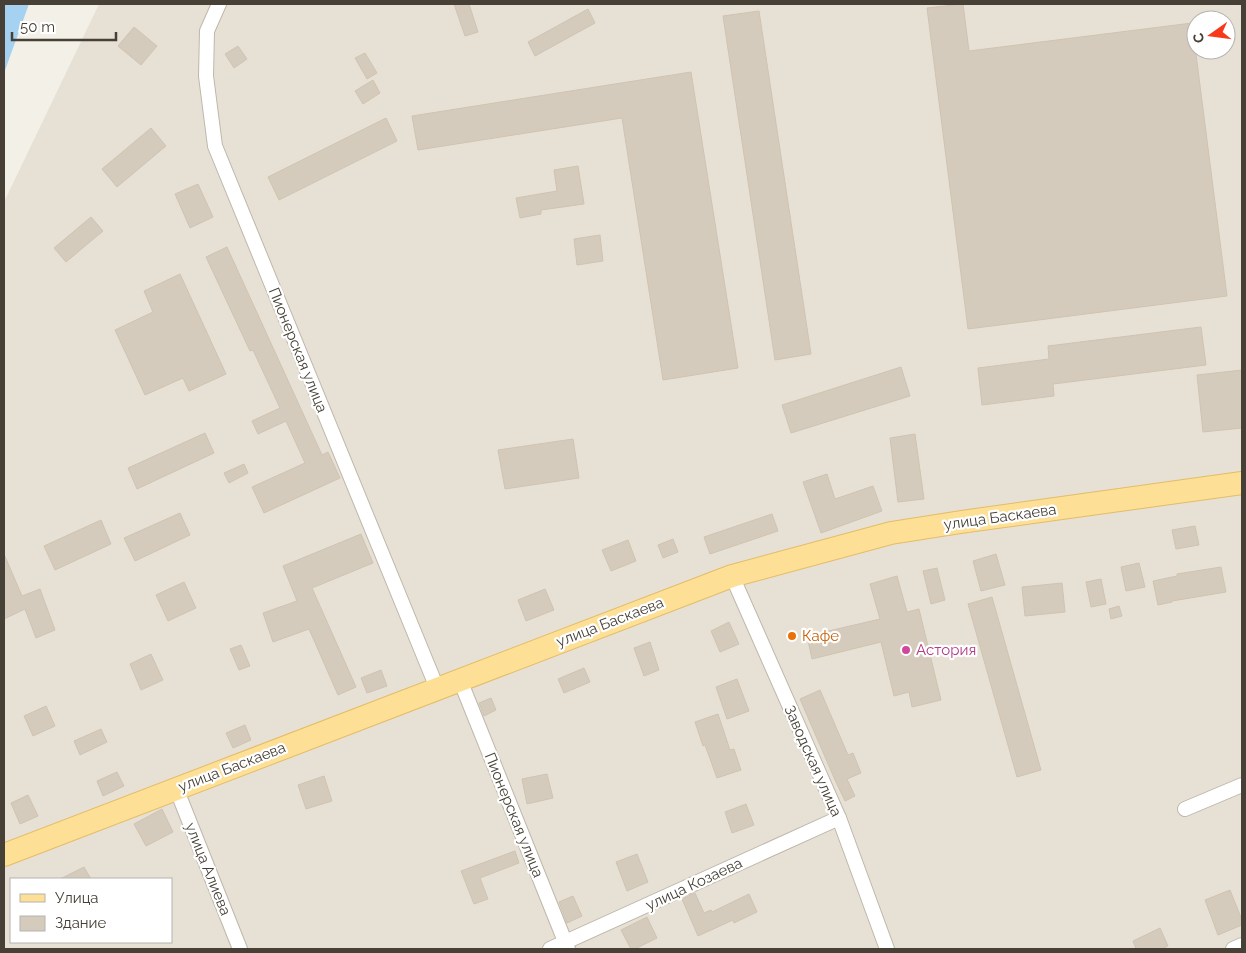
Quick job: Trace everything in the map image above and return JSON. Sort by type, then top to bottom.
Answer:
[{"type":"main road","name":"улица Баскаева","points":[[4,854],[732,576],[891,533],[1242,484]]},
{"type":"street","name":"Пионерская улица","points":[[219,4],[207,31],[206,76],[215,146],[437,688]]},
{"type":"street","name":"Заводская улица","points":[[732,576],[839,818],[887,949]]},
{"type":"street","name":"Пионерская улица","points":[[460,680],[566,946]]},
{"type":"street","points":[[1185,809],[1242,785]]},
{"type":"street","name":"улица Алиева","points":[[176,788],[240,949]]},
{"type":"street","name":"улица Козаева","points":[[550,949],[566,946],[839,818]]},
{"type":"street","points":[[1232,949],[1242,945]]},
{"type":"shaded area","points":[[99,4],[1242,4],[1242,949],[4,949],[4,202]]},
{"type":"water","points":[[4,4],[29,4],[4,73]]},
{"type":"building","points":[[454,4],[469,4],[478,32],[465,36]]},
{"type":"building","points":[[963,4],[969,51],[1186,24],[1186,60],[1197,60],[1227,296],[968,329],[927,8]]},
{"type":"building","points":[[588,9],[595,23],[535,56],[528,42]]},
{"type":"building","points":[[759,11],[811,354],[775,360],[723,16]]},
{"type":"building","points":[[134,27],[157,46],[141,65],[118,46]]},
{"type":"building","points":[[238,46],[247,59],[234,68],[225,54]]},
{"type":"building","points":[[365,53],[377,73],[367,79],[355,58]]},
{"type":"building","points":[[691,72],[738,368],[663,380],[622,118],[418,150],[412,116]]},
{"type":"building","points":[[373,80],[380,93],[363,104],[355,91]]},
{"type":"building","points":[[386,118],[397,141],[279,200],[268,177]]},
{"type":"building","points":[[151,128],[166,146],[117,187],[102,169]]},
{"type":"building","points":[[578,166],[584,204],[541,210],[541,214],[520,218],[516,198],[557,191],[554,170]]},
{"type":"building","points":[[198,184],[213,217],[190,228],[175,194]]},
{"type":"building","points":[[91,217],[103,231],[66,262],[54,248]]},
{"type":"building","points":[[600,235],[603,261],[577,265],[574,239]]},
{"type":"building","points":[[227,247],[322,455],[328,452],[340,478],[264,513],[252,487],[305,463],[286,421],[258,434],[252,421],[280,408],[253,350],[250,351],[206,257]]},
{"type":"building","points":[[180,274],[226,374],[189,391],[183,378],[145,395],[115,330],[153,312],[144,291]]},
{"type":"building","points":[[1201,327],[1206,365],[1053,384],[1054,396],[982,405],[978,368],[1049,359],[1048,346]]},
{"type":"building","points":[[901,367],[910,396],[791,433],[782,405]]},
{"type":"building","points":[[1242,370],[1242,428],[1203,432],[1197,375]]},
{"type":"building","points":[[205,433],[214,453],[137,489],[128,468]]},
{"type":"building","points":[[915,434],[924,499],[898,502],[890,438]]},
{"type":"building","points":[[573,439],[579,478],[505,489],[498,450]]},
{"type":"building","points":[[244,464],[248,473],[229,483],[224,473]]},
{"type":"building","points":[[827,474],[835,499],[873,486],[882,511],[821,533],[803,482]]},
{"type":"building","points":[[180,513],[190,535],[135,561],[124,538]]},
{"type":"building","points":[[772,514],[778,531],[710,554],[704,537]]},
{"type":"building","points":[[101,520],[111,544],[55,570],[44,546]]},
{"type":"building","points":[[1195,526],[1199,545],[1176,549],[1172,530]]},
{"type":"building","points":[[361,534],[373,563],[312,588],[356,687],[338,695],[309,629],[273,642],[263,613],[297,601],[283,566]]},
{"type":"building","points":[[673,539],[678,552],[663,558],[658,545]]},
{"type":"building","points":[[628,540],[636,561],[611,571],[602,550]]},
{"type":"building","points":[[4,554],[22,596],[40,589],[55,630],[36,638],[25,609],[4,619]]},
{"type":"building","points":[[996,554],[1005,585],[981,591],[973,561]]},
{"type":"building","points":[[1139,563],[1145,587],[1126,591],[1121,567]]},
{"type":"building","points":[[1221,567],[1226,592],[1158,605],[1153,581],[1177,576],[1177,574]]},
{"type":"building","points":[[937,568],[945,600],[931,604],[923,571]]},
{"type":"building","name":"Астория","points":[[897,576],[907,612],[919,609],[941,700],[912,707],[909,692],[894,696],[881,642],[812,659],[807,636],[880,619],[870,584]]},
{"type":"building","points":[[1101,579],[1106,604],[1091,607],[1086,582]]},
{"type":"building","points":[[184,582],[196,608],[168,621],[156,595]]},
{"type":"building","points":[[1062,583],[1065,612],[1025,616],[1022,587]]},
{"type":"building","points":[[545,589],[554,610],[526,621],[518,600]]},
{"type":"building","points":[[992,597],[1041,770],[1017,777],[968,604]]},
{"type":"building","points":[[1119,606],[1122,616],[1111,619],[1109,609]]},
{"type":"building","points":[[729,622],[739,644],[720,652],[711,631]]},
{"type":"building","points":[[650,642],[659,670],[644,676],[634,648]]},
{"type":"building","points":[[241,645],[250,666],[239,670],[230,649]]},
{"type":"building","points":[[151,654],[163,680],[141,690],[130,664]]},
{"type":"building","points":[[584,668],[590,682],[564,693],[558,679]]},
{"type":"building","points":[[381,670],[387,686],[367,693],[361,678]]},
{"type":"building","points":[[737,679],[749,711],[727,719],[716,687]]},
{"type":"building","points":[[820,690],[848,755],[853,753],[861,773],[847,779],[855,796],[845,801],[800,699]]},
{"type":"building","points":[[491,698],[496,710],[484,716],[479,703]]},
{"type":"building","points":[[46,706],[55,726],[33,736],[24,716]]},
{"type":"building","points":[[718,714],[730,750],[734,749],[741,770],[717,778],[695,722]]},
{"type":"building","points":[[245,725],[251,740],[233,748],[226,733]]},
{"type":"building","points":[[101,729],[107,742],[80,755],[74,741]]},
{"type":"building","points":[[117,772],[124,786],[103,796],[97,781]]},
{"type":"building","points":[[547,774],[553,798],[527,804],[522,779]]},
{"type":"building","points":[[324,776],[332,801],[306,809],[298,785]]},
{"type":"building","points":[[28,795],[38,816],[20,824],[11,803]]},
{"type":"building","points":[[746,804],[754,825],[732,833],[725,812]]},
{"type":"building","points":[[162,809],[173,832],[146,846],[134,824]]},
{"type":"building","points":[[515,851],[519,863],[480,878],[488,899],[474,904],[461,871]]},
{"type":"building","points":[[637,854],[648,882],[627,891],[616,862]]},
{"type":"building","points":[[84,867],[90,878],[62,878]]},
{"type":"building","points":[[1230,890],[1242,920],[1242,925],[1218,935],[1205,900]]},
{"type":"building","points":[[695,893],[704,913],[711,910],[712,912],[749,894],[757,912],[734,923],[733,920],[698,936],[682,899]]},
{"type":"building","points":[[573,896],[582,916],[567,923],[559,902]]},
{"type":"building","points":[[647,917],[657,938],[635,949],[631,949],[621,930]]},
{"type":"building","points":[[1160,928],[1168,946],[1162,949],[1136,949],[1133,941]]},
{"type":"place","name":"Кафе","points":[[792,636]]},
{"type":"place","name":"Астория","points":[[906,650]]}]
